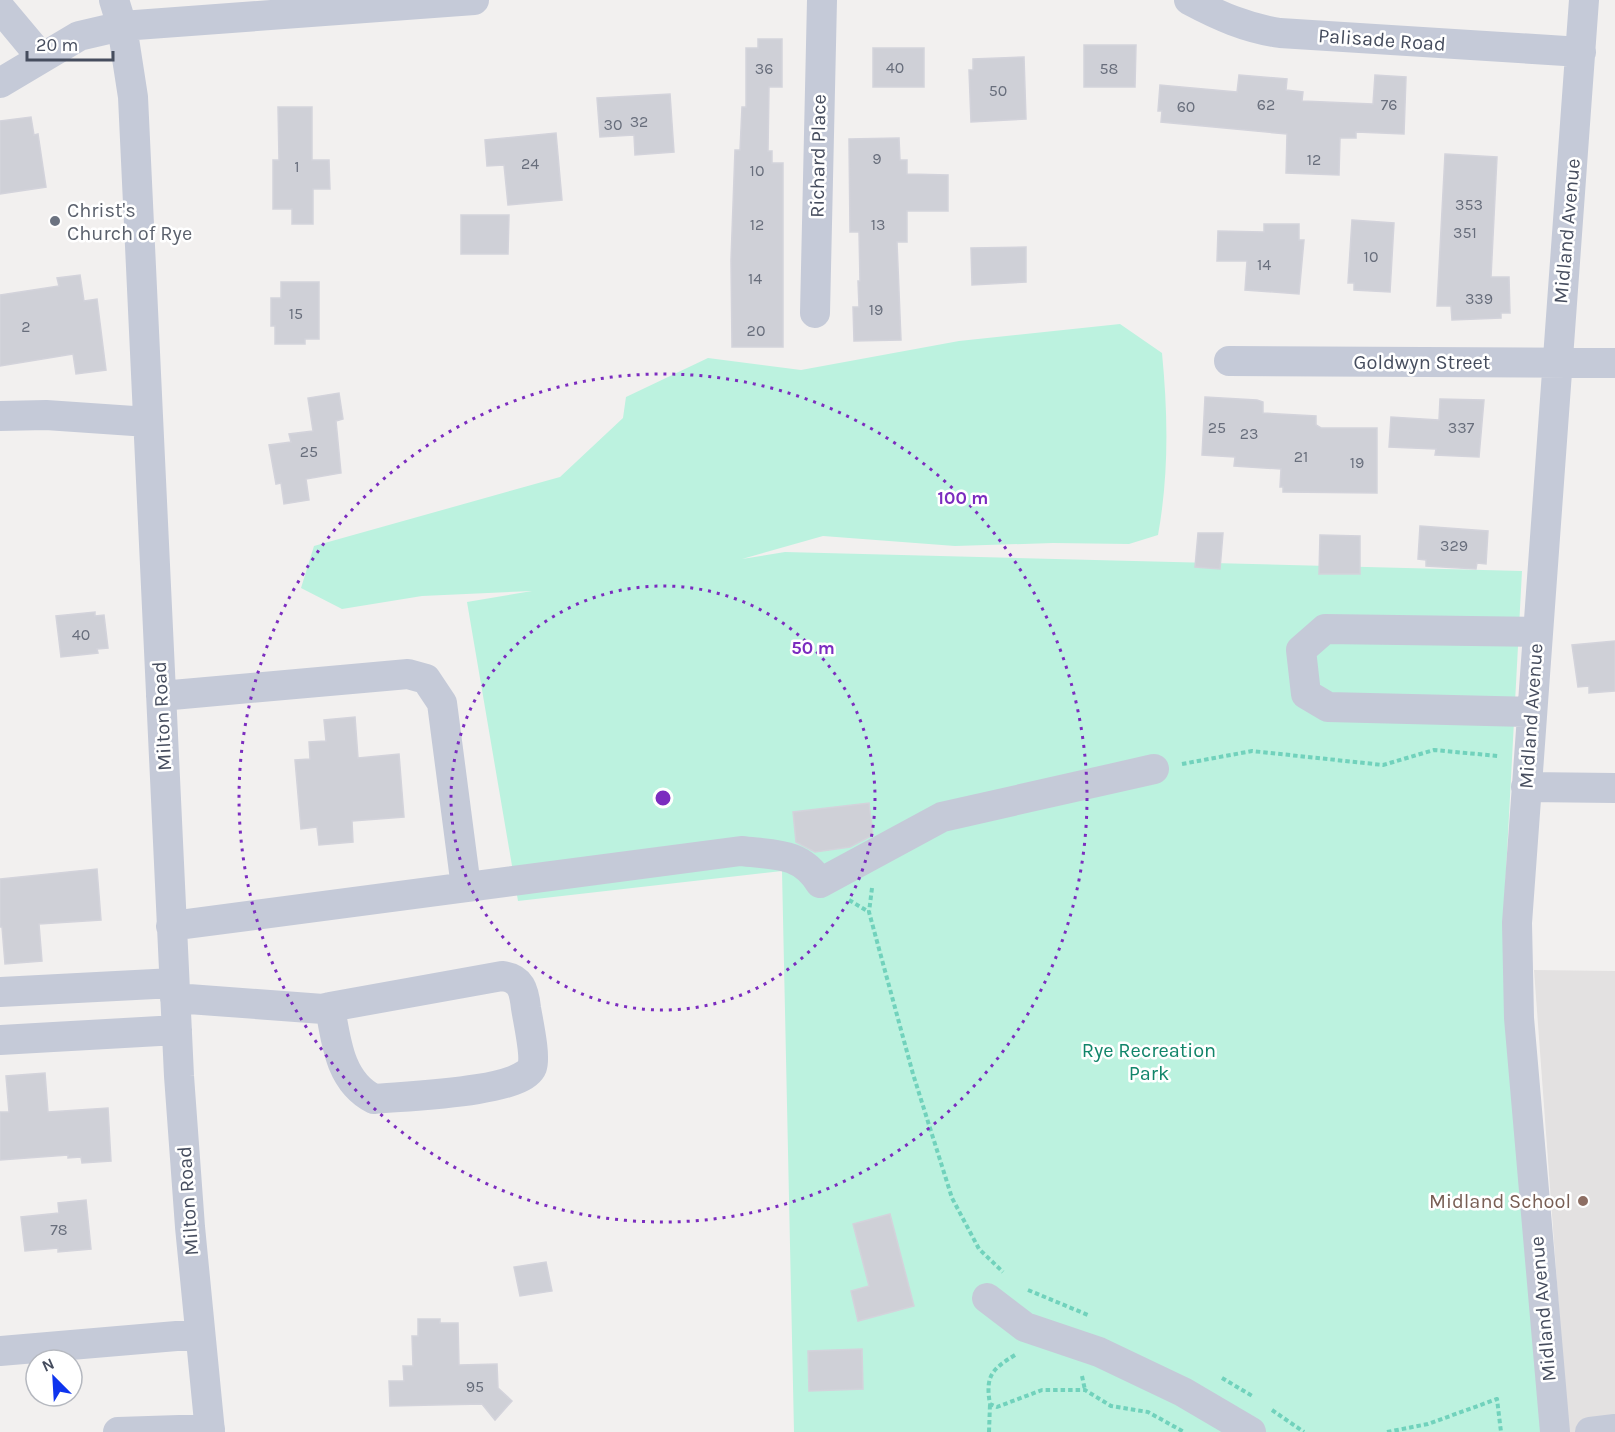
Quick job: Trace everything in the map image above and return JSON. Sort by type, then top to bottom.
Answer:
[{"type":"street","points":[[0,83],[118,13],[474,0]]},
{"type":"street","name":"Richard Place","points":[[815,313],[822,0]]},
{"type":"street","name":"Palisade Road","points":[[1189,0],[1230,21],[1253,29],[1280,33],[1581,52]]},
{"type":"street","name":"Midland Avenue","points":[[1555,1432],[1519,1018],[1517,923],[1584,0]]},
{"type":"street","points":[[0,8],[41,57]]},
{"type":"street","name":"Milton Road","points":[[118,13],[133,97],[177,1030],[200,1334],[210,1430]]},
{"type":"street","name":"Goldwyn Street","points":[[1229,361],[1615,363]]},
{"type":"street","points":[[0,416],[46,416],[148,422]]},
{"type":"street","points":[[1531,712],[1328,707],[1306,694],[1301,650],[1325,629],[1537,632]]},
{"type":"street","points":[[160,696],[408,674],[426,679],[442,703],[466,887]]},
{"type":"street","points":[[171,926],[741,851],[793,858],[812,868],[820,883],[942,817],[1154,769]]},
{"type":"street","points":[[1526,787],[1615,788]]},
{"type":"street","points":[[0,992],[175,990],[330,1007],[502,976],[512,977],[520,984],[525,998],[533,1065],[526,1077],[513,1082],[472,1090],[374,1099],[351,1081],[337,1050],[330,1007]]},
{"type":"street","points":[[1,1030],[177,1030]]},
{"type":"street","points":[[987,1298],[1025,1327],[1099,1352],[1183,1392],[1251,1432]]},
{"type":"street","points":[[0,1351],[200,1334]]},
{"type":"street","points":[[1590,1432],[1615,1428]]},
{"type":"street","points":[[118,1432],[210,1430]]},
{"type":"path","points":[[1154,769],[1252,751],[1383,765],[1434,750],[1498,756]]},
{"type":"path","points":[[877,852],[869,912],[952,1198],[979,1249],[1009,1278]]},
{"type":"path","points":[[1026,1289],[1092,1316]]},
{"type":"path","points":[[989,1432],[990,1404],[987,1386],[995,1367],[1024,1350]]},
{"type":"path","points":[[1218,1376],[1257,1400]]},
{"type":"path","points":[[990,1404],[997,1407],[1042,1390],[1085,1390],[1111,1406],[1148,1412],[1184,1432]]},
{"type":"path","points":[[1386,1432],[1428,1424],[1497,1400],[1500,1432]]},
{"type":"path","points":[[1267,1406],[1304,1432]]},
{"type":"shaded area","name":"Midland School","points":[[1534,970],[1615,971],[1615,1432],[1568,1432]]},
{"type":"green space","name":"Rye Recreation Park","points":[[1120,324],[1162,353],[1166,444],[1164,490],[1158,535],[1129,544],[1053,543],[955,546],[823,536],[742,559],[785,552],[1522,571],[1503,928],[1542,1432],[794,1432],[782,871],[518,901],[467,602],[532,591],[422,596],[342,609],[301,588],[314,546],[560,477],[623,418],[626,397],[708,358],[801,370],[959,341]]},
{"type":"building","points":[[758,39],[782,39],[782,87],[769,87],[768,151],[772,151],[772,163],[783,163],[783,347],[732,347],[731,260],[735,150],[740,150],[742,107],[746,107],[746,48],[758,48]]},
{"type":"building","points":[[1084,45],[1136,45],[1135,87],[1084,87]]},
{"type":"building","points":[[873,48],[924,48],[924,87],[873,87]]},
{"type":"building","points":[[1024,57],[1026,119],[971,122],[969,70],[973,70],[973,59]]},
{"type":"building","points":[[1239,75],[1287,79],[1286,90],[1303,92],[1302,101],[1373,104],[1375,75],[1406,77],[1404,134],[1356,132],[1356,138],[1340,138],[1339,175],[1286,173],[1287,134],[1161,122],[1162,111],[1158,111],[1160,85],[1237,92]]},
{"type":"building","points":[[670,94],[674,152],[635,155],[634,135],[600,137],[597,98]]},
{"type":"building","points":[[278,107],[312,107],[312,160],[329,160],[330,189],[313,189],[313,224],[292,224],[292,209],[273,209],[273,160],[279,160]]},
{"type":"building","points":[[31,117],[34,135],[38,134],[46,187],[0,194],[0,121]]},
{"type":"building","points":[[556,133],[562,200],[508,205],[504,165],[487,166],[485,140]]},
{"type":"building","points":[[899,138],[900,160],[907,160],[907,174],[948,175],[948,211],[907,211],[907,242],[897,242],[901,340],[854,341],[853,307],[859,307],[859,232],[850,232],[849,139]]},
{"type":"building","points":[[1445,154],[1497,157],[1491,277],[1509,277],[1510,313],[1501,313],[1501,318],[1452,320],[1451,306],[1437,306]]},
{"type":"building","points":[[461,215],[509,215],[508,254],[461,254]]},
{"type":"building","points":[[1352,220],[1394,223],[1390,292],[1354,290],[1354,283],[1348,283]]},
{"type":"building","points":[[1264,224],[1299,224],[1299,240],[1304,240],[1299,294],[1245,290],[1247,261],[1217,261],[1218,231],[1264,232]]},
{"type":"building","points":[[1026,247],[1026,282],[972,285],[971,248]]},
{"type":"building","points":[[80,275],[84,301],[97,299],[106,370],[76,374],[73,354],[0,366],[0,295],[59,286],[57,278]]},
{"type":"building","points":[[281,282],[319,282],[319,339],[305,339],[305,344],[275,344],[275,326],[271,326],[271,298],[281,298]]},
{"type":"building","points":[[339,393],[343,419],[336,421],[341,473],[306,479],[309,500],[284,504],[281,483],[276,484],[269,445],[291,442],[289,434],[313,431],[308,398]]},
{"type":"building","points":[[1205,397],[1257,400],[1263,402],[1263,413],[1316,416],[1316,425],[1321,428],[1377,428],[1377,493],[1283,492],[1283,487],[1280,487],[1281,469],[1234,466],[1235,457],[1202,455]]},
{"type":"building","points":[[1440,399],[1484,400],[1479,457],[1435,455],[1436,449],[1389,447],[1391,417],[1439,420]]},
{"type":"building","points":[[1420,526],[1488,531],[1486,564],[1477,563],[1476,569],[1426,566],[1426,560],[1418,559]]},
{"type":"building","points":[[1198,533],[1223,533],[1220,569],[1195,567]]},
{"type":"building","points":[[1320,535],[1360,536],[1360,574],[1319,574]]},
{"type":"building","points":[[95,612],[95,616],[104,615],[108,648],[97,649],[98,653],[61,657],[56,616]]},
{"type":"building","points":[[1615,641],[1615,691],[1589,693],[1589,686],[1578,687],[1572,645]]},
{"type":"building","points":[[355,717],[358,758],[399,754],[404,817],[352,821],[353,842],[319,845],[317,827],[301,829],[295,760],[310,759],[309,742],[326,741],[324,720]]},
{"type":"building","points":[[869,803],[873,835],[850,847],[815,852],[796,842],[793,812]]},
{"type":"building","points":[[97,869],[101,920],[39,924],[42,961],[5,964],[2,927],[0,927],[0,879]]},
{"type":"building","points":[[45,1073],[48,1112],[108,1108],[111,1161],[82,1163],[81,1157],[68,1158],[68,1155],[0,1160],[0,1112],[9,1112],[6,1076]]},
{"type":"building","points":[[86,1200],[91,1249],[58,1252],[58,1248],[25,1251],[21,1217],[59,1213],[58,1203]]},
{"type":"building","points":[[890,1214],[914,1306],[858,1321],[851,1291],[869,1286],[853,1224]]},
{"type":"building","points":[[546,1262],[552,1291],[520,1296],[514,1267]]},
{"type":"building","points":[[418,1319],[440,1319],[440,1323],[458,1323],[459,1365],[497,1364],[498,1388],[512,1401],[495,1420],[482,1404],[390,1406],[389,1381],[404,1381],[403,1366],[413,1366],[412,1336],[418,1336]]},
{"type":"building","points":[[862,1349],[863,1389],[809,1391],[808,1351]]},
{"type":"place","name":"Christ's Church of Rye","points":[[55,221]]},
{"type":"place","name":"Midland School","points":[[1583,1201]]}]
